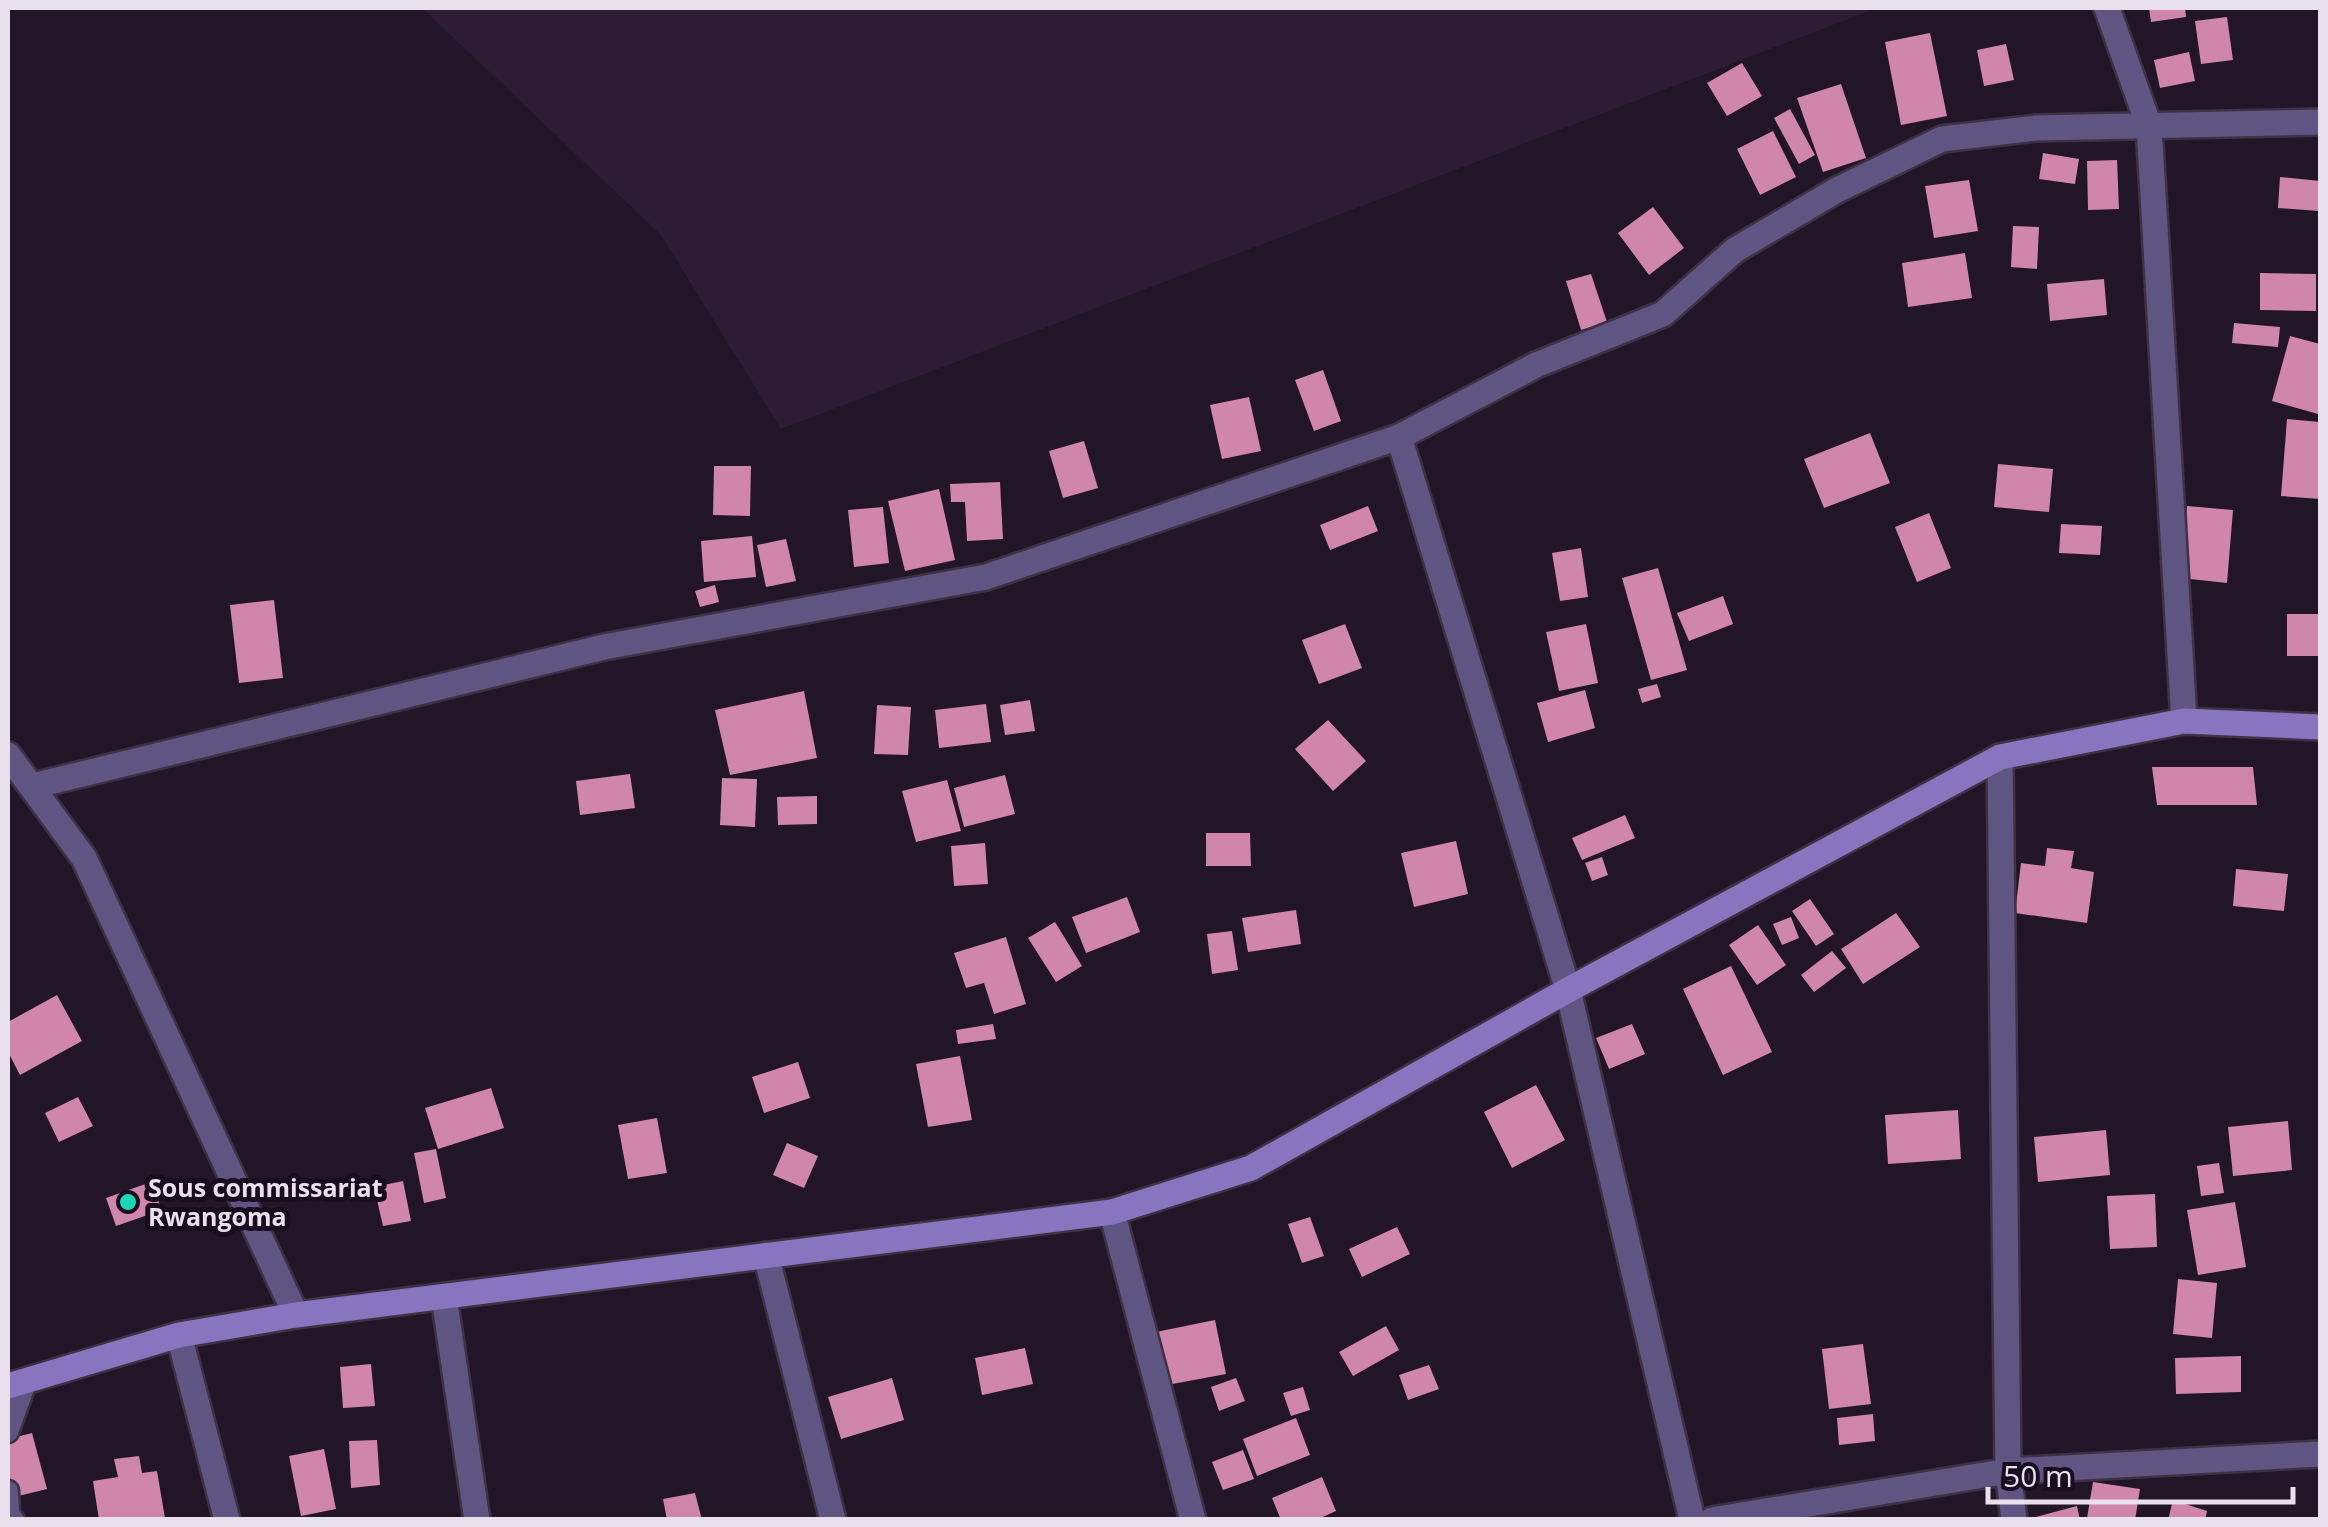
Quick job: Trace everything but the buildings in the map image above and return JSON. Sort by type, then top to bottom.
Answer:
[{"type":"street","points":[[2107,8],[2149,126],[2184,721]]},
{"type":"street","points":[[32,786],[604,648],[986,578],[1399,438],[1536,365],[1664,314],[1735,250],[1837,190],[1942,139],[2036,128],[2320,122]]},
{"type":"street","points":[[1399,438],[1568,990],[1692,1520]]},
{"type":"street","points":[[17,1383],[179,1335],[296,1315],[1112,1212],[1251,1168],[1568,990],[2000,757],[2184,721],[2320,726]]},
{"type":"street","points":[[8,755],[84,858],[296,1315]]},
{"type":"street","points":[[2000,757],[2008,1471],[2014,1520]]},
{"type":"street","points":[[1112,1212],[1193,1520]]},
{"type":"street","points":[[766,1255],[833,1520]]},
{"type":"street","points":[[444,1297],[477,1520]]},
{"type":"street","points":[[179,1335],[227,1520]]},
{"type":"street","points":[[1712,1520],[2008,1471],[2320,1454]]},
{"type":"lane","points":[[8,1432],[17,1383]]},
{"type":"lane","points":[[8,1492],[14,1520]]},
{"type":"shaded area","points":[[422,8],[1877,8],[781,429],[661,235]]},
{"type":"place","name":"Sous commissariat Rwangoma","points":[[128,1202]]}]
